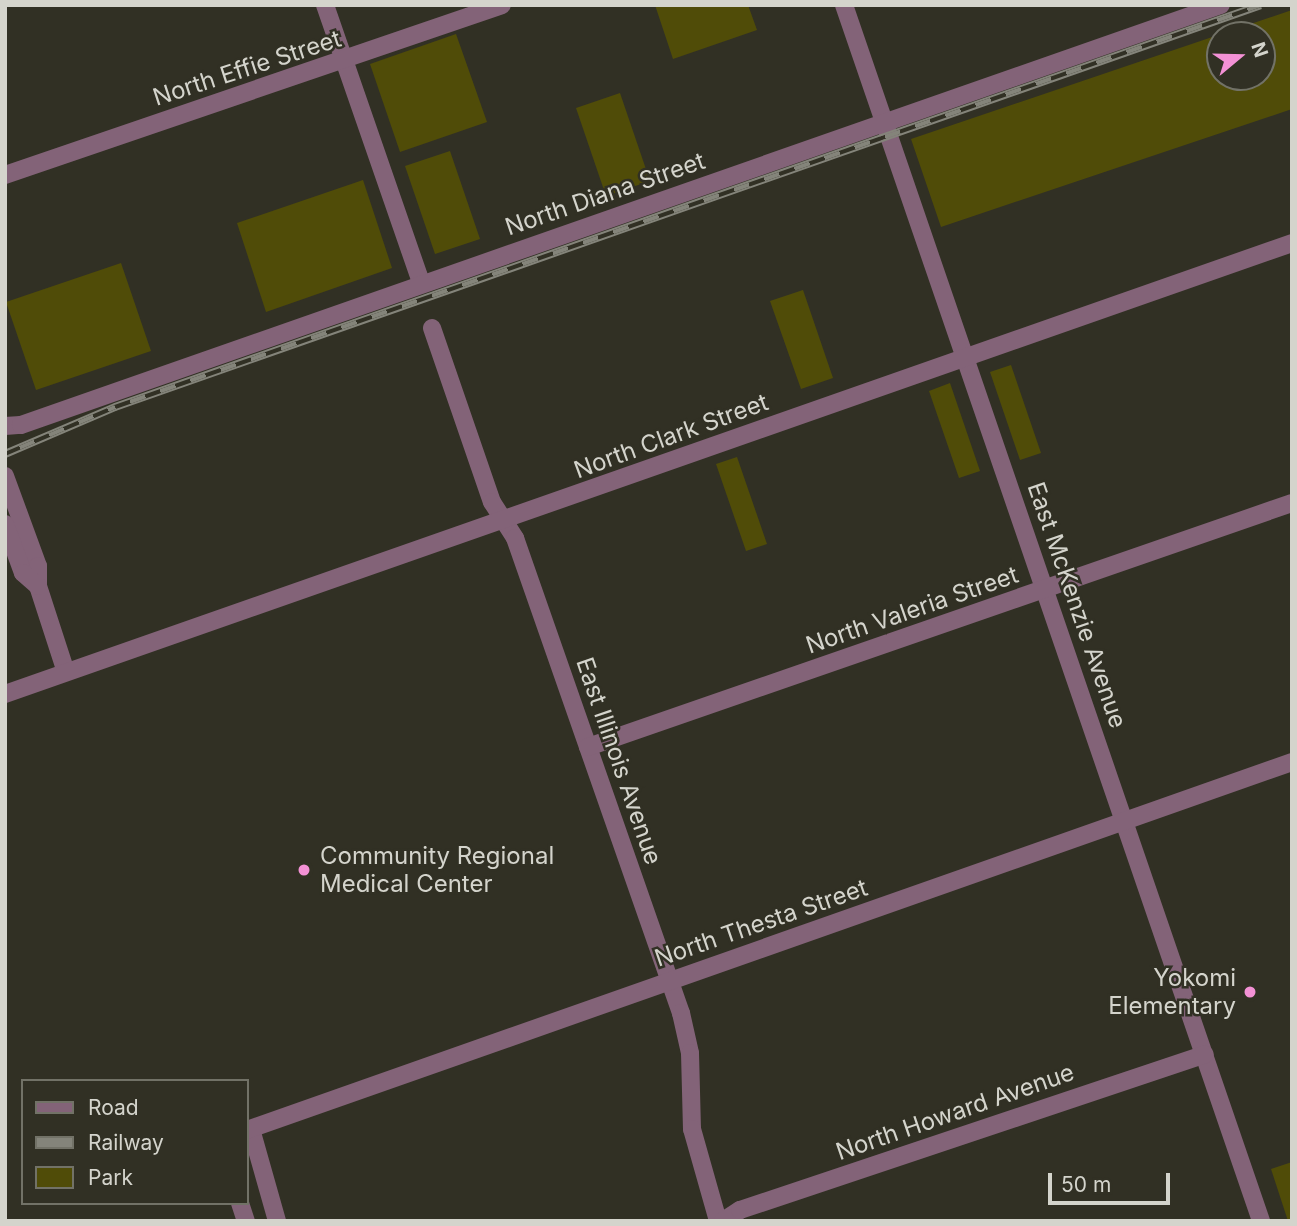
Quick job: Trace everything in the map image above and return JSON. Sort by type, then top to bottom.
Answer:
[{"type":"street","points":[[325,5],[421,283]]},
{"type":"street","name":"North Effie Street","points":[[5,175],[344,62],[502,5]]},
{"type":"street","name":"East McKenzie Avenue","points":[[844,5],[1261,1221]]},
{"type":"street","name":"North Diana Street","points":[[5,426],[22,425],[421,283],[1221,5]]},
{"type":"street","name":"North Clark Street","points":[[5,694],[1292,243]]},
{"type":"street","name":"East Illinois Avenue","points":[[432,328],[492,502],[515,538],[669,981],[690,1053],[695,1143],[720,1221]]},
{"type":"street","points":[[5,476],[38,566],[38,586],[66,672]]},
{"type":"street","name":"North Valeria Street","points":[[588,747],[1292,503]]},
{"type":"street","points":[[5,524],[23,573],[38,586]]},
{"type":"street","name":"North Thesta Street","points":[[249,1129],[1292,762]]},
{"type":"street","name":"North Howard Avenue","points":[[720,1221],[740,1210],[1205,1054]]},
{"type":"street","points":[[249,1129],[277,1221]]},
{"type":"green space","points":[[655,5],[748,5],[757,30],[673,59]]},
{"type":"green space","points":[[1292,10],[1292,109],[941,227],[911,139],[1206,39],[1206,91],[1276,91],[1276,21],[1260,21]]},
{"type":"green space","points":[[456,34],[487,122],[400,152],[370,64]]},
{"type":"green space","points":[[620,93],[650,181],[606,196],[576,108]]},
{"type":"green space","points":[[450,151],[480,239],[435,254],[405,166]]},
{"type":"green space","points":[[363,180],[392,268],[266,312],[237,223]]},
{"type":"green space","points":[[121,263],[151,351],[36,390],[6,302]]},
{"type":"green space","points":[[803,290],[833,378],[801,389],[770,301]]},
{"type":"green space","points":[[1011,365],[1041,453],[1020,460],[990,372]]},
{"type":"green space","points":[[950,383],[980,471],[959,478],[929,391]]},
{"type":"green space","points":[[737,457],[767,544],[746,551],[716,464]]},
{"type":"green space","points":[[1292,1162],[1292,1221],[1288,1221],[1271,1169]]},
{"type":"railway","points":[[5,454],[115,407],[1261,5]]},
{"type":"place","name":"Community Regional Medical Center","points":[[304,870]]},
{"type":"place","name":"Yokomi Elementary","points":[[1250,992]]}]
